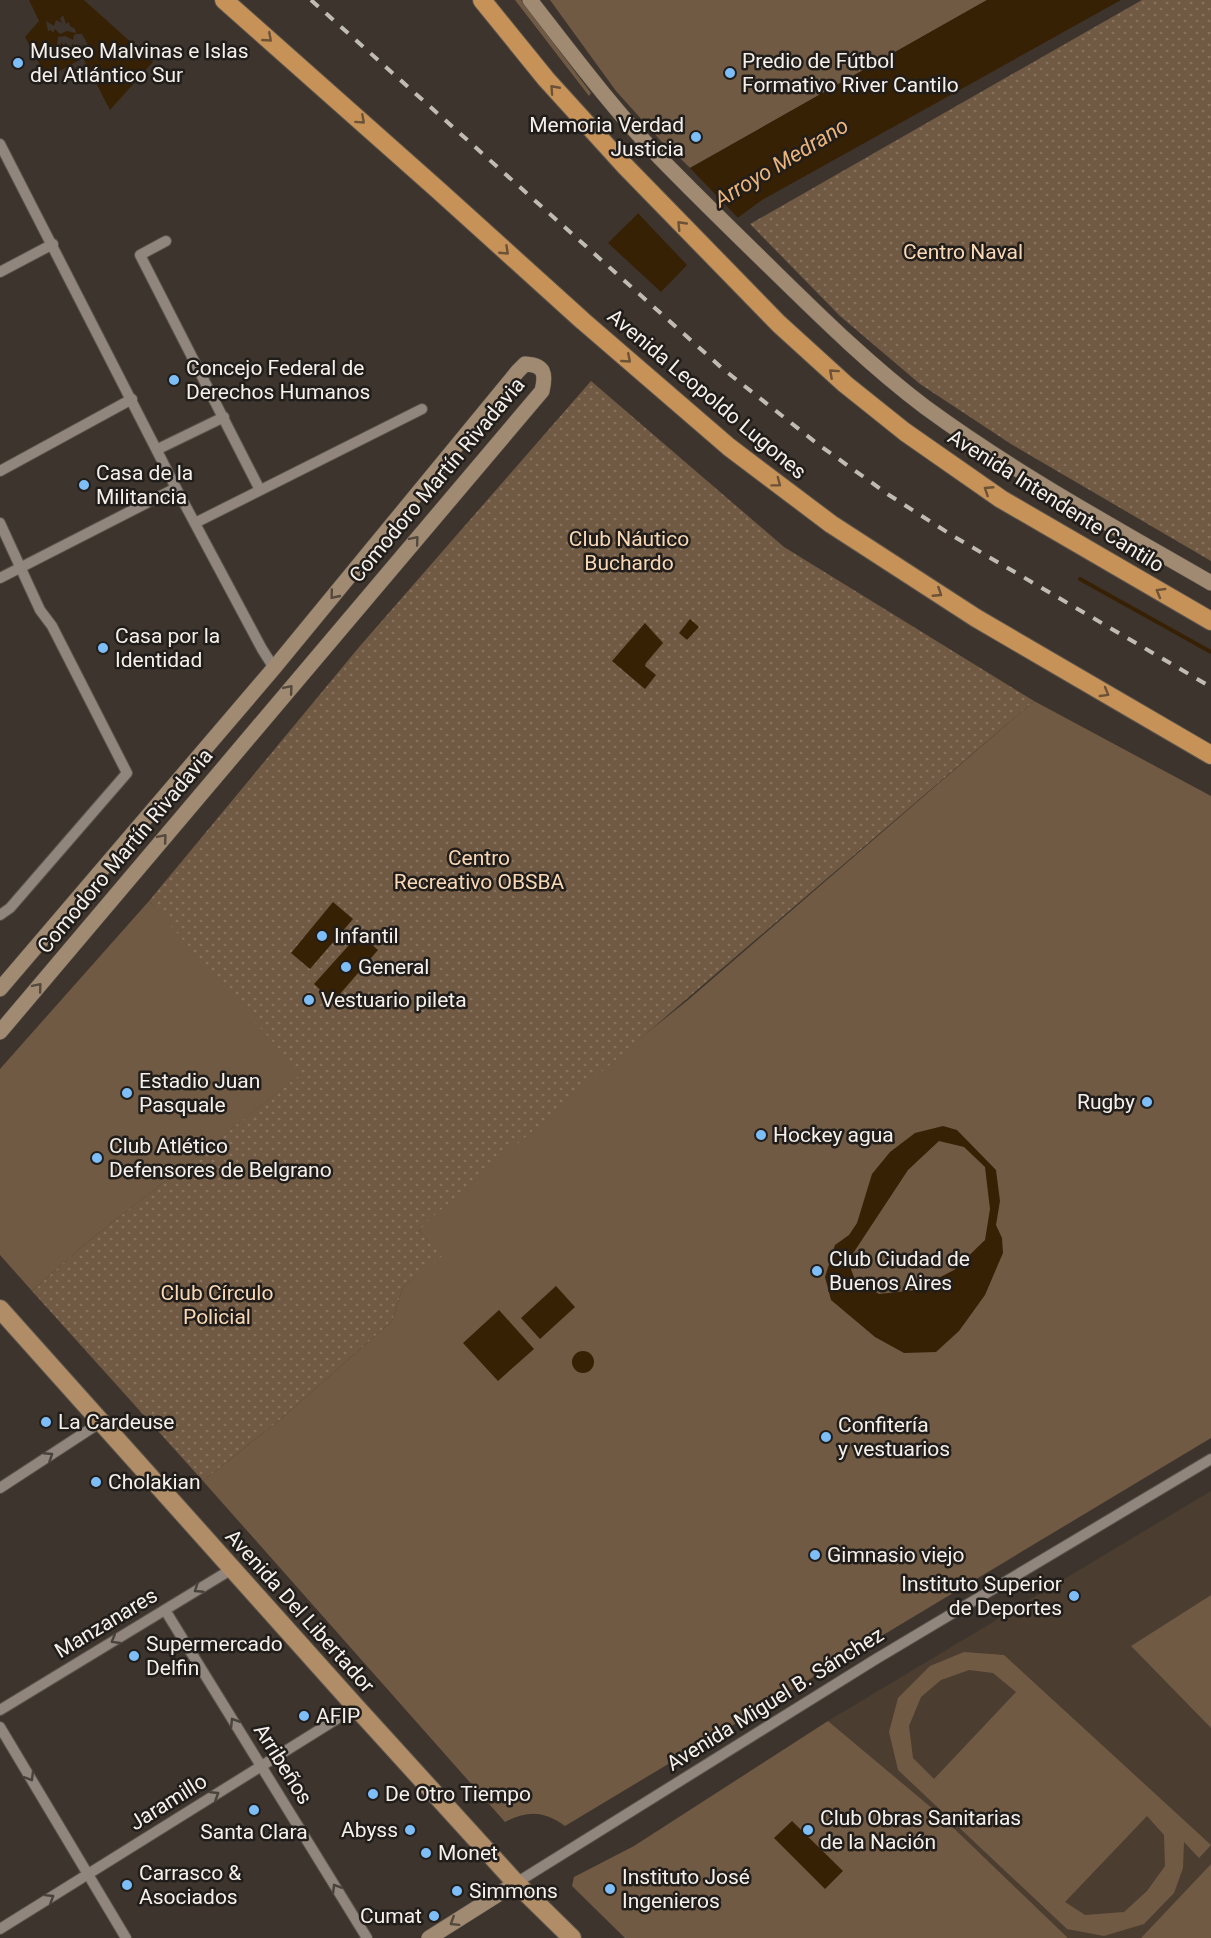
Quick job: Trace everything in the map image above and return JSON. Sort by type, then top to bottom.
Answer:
[{"type":"highway","name":"Avenida Leopoldo Lugones","points":[[224,0],[412,166],[560,301],[729,447],[831,524],[976,618],[1211,755]]},
{"type":"highway","name":"Avenida Intendente Cantilo","points":[[482,0],[546,79],[711,256],[804,347],[875,409],[1001,499],[1211,621]]},
{"type":"main road","name":"Avenida Del Libertador","points":[[0,1309],[516,1883],[572,1938]]},
{"type":"street","name":"Avenida Intendente Cantilo","points":[[530,0],[608,99],[676,174],[866,358],[925,407],[1041,484],[1211,583]]},
{"type":"street","points":[[0,144],[3,157],[53,244],[195,523],[274,668]]},
{"type":"street","points":[[165,241],[140,255],[260,490]]},
{"type":"street","points":[[0,272],[53,244]]},
{"type":"street","name":"Comodoro Martín Rivadavia","points":[[0,989],[274,668],[518,371],[525,364],[536,364],[543,370],[542,391],[0,1032]]},
{"type":"street","points":[[0,471],[132,399]]},
{"type":"street","points":[[195,523],[422,409]]},
{"type":"street","points":[[158,449],[224,417]]},
{"type":"street","points":[[0,578],[177,488]]},
{"type":"street","points":[[0,522],[40,610],[52,626],[126,773],[10,908],[0,915]]},
{"type":"street","points":[[298,638],[320,653]]},
{"type":"street","points":[[0,1488],[101,1422]]},
{"type":"street","name":"Avenida Miguel B. Sánchez","points":[[516,1883],[876,1659],[1211,1459]]},
{"type":"street","name":"Manzanares","points":[[0,1710],[232,1569]]},
{"type":"street","name":"Arribeños","points":[[165,1610],[366,1938]]},
{"type":"street","name":"Jaramillo","points":[[0,1929],[356,1707]]},
{"type":"street","points":[[0,1726],[126,1938]]},
{"type":"street","points":[[429,1938],[516,1883]]},
{"type":"shaded area","points":[[1211,1491],[1211,1595],[1131,1646],[1211,1728],[1211,1864],[1141,1938],[1068,1938],[939,1814],[828,1721]]},
{"type":"green space","points":[[515,0],[521,0],[591,93],[589,96]]},
{"type":"green space","name":"Predio de Fútbol Formativo River Cantilo","points":[[550,0],[987,0],[690,168],[670,151],[616,91]]},
{"type":"green space","name":"Centro Naval","points":[[1142,0],[1211,0],[1211,561],[1011,444],[920,384],[840,316],[750,224]]},
{"type":"green space","name":"Centro Recreativo OBSBA","points":[[591,381],[784,547],[1034,701],[430,1219],[419,1231],[442,1256],[403,1287],[392,1321],[283,1417],[203,1481],[32,1291],[85,1244],[301,1074],[149,901],[360,646]]},
{"type":"green space","name":"Club Ciudad de Buenos Aires","points":[[1034,701],[1211,796],[1211,1438],[565,1826],[550,1817],[536,1814],[521,1815],[505,1822],[203,1481],[283,1417],[392,1321],[403,1287],[441,1256],[419,1231],[429,1219],[688,1000]]},
{"type":"green space","name":"Club Atlético Defensores de Belgrano","points":[[149,901],[304,1072],[85,1244],[32,1291],[0,1255],[0,1069]]},
{"type":"green space","points":[[1211,1595],[1211,1728],[1131,1646]]},
{"type":"green space","points":[[964,1652],[1004,1655],[1211,1845],[1199,1858],[1184,1842],[1183,1868],[1174,1893],[1144,1924],[1104,1936],[1067,1929],[898,1770],[889,1732],[898,1698],[930,1666]],"holes":[[[969,1670],[993,1673],[1016,1692],[934,1779],[913,1758],[909,1726],[921,1697],[941,1680]],[[1147,1816],[1164,1835],[1165,1866],[1147,1891],[1124,1912],[1085,1915],[1065,1902]]]},
{"type":"green space","name":"Club Obras Sanitarias de la Nación","points":[[828,1721],[939,1814],[1068,1938],[625,1938],[572,1886],[574,1877],[634,1846]]},
{"type":"green space","points":[[1211,1864],[1211,1938],[1141,1938]]},
{"type":"water","points":[[29,0],[84,0],[153,62],[110,110],[83,58],[47,78],[25,37],[39,21]],"holes":[[[63,15],[66,24],[69,22],[76,33],[67,31],[60,34],[55,29],[53,33],[51,30],[48,31],[46,21],[54,26],[56,20],[62,23],[60,19]],[[76,34],[82,34],[88,45],[87,50],[82,44],[85,53],[76,49],[72,43],[71,50],[68,50],[66,42],[63,47],[62,42],[57,46],[58,37],[65,36],[73,40]]]},
{"type":"water","name":"Arroyo Medrano","points":[[987,0],[1121,0],[762,200],[721,230],[661,292],[608,243],[670,182],[690,168]]},
{"type":"water","points":[[690,619],[699,627],[687,640],[679,633]]},
{"type":"water","points":[[645,623],[663,643],[646,663],[645,666],[656,675],[645,689],[612,661]]},
{"type":"water","name":"Infantil","points":[[333,902],[353,919],[310,969],[291,953]]},
{"type":"water","name":"General","points":[[359,934],[378,950],[333,1002],[314,984]]},
{"type":"water","points":[[943,1126],[957,1130],[996,1170],[1000,1201],[996,1225],[1002,1238],[1003,1253],[985,1295],[959,1331],[936,1352],[904,1353],[875,1337],[831,1300],[825,1277],[835,1245],[849,1235],[857,1223],[872,1174],[890,1152],[915,1133]],"holes":[[[939,1141],[964,1147],[985,1167],[990,1209],[985,1240],[954,1270],[915,1290],[879,1294],[855,1280],[848,1261],[908,1170]]]},
{"type":"water","points":[[556,1286],[575,1307],[540,1339],[521,1318]]},
{"type":"water","points":[[499,1310],[534,1349],[498,1381],[463,1343]]},
{"type":"water","points":[[583,1351],[591,1354],[594,1362],[591,1370],[583,1373],[575,1370],[572,1362],[575,1354]]},
{"type":"water","points":[[792,1821],[843,1871],[825,1889],[774,1838]]},
{"type":"pier","points":[[688,166],[740,220],[723,232],[689,267],[636,211],[668,180]]},
{"type":"waterway","points":[[1080,579],[1211,652]]},
{"type":"railway","points":[[311,0],[723,369],[819,445],[889,495],[953,536],[1211,687]]},
{"type":"place","name":"Museo Malvinas e Islas del Atlántico Sur","points":[[18,63]]},
{"type":"place","name":"Predio de Fútbol Formativo River Cantilo","points":[[730,73]]},
{"type":"place","name":"Memoria Verdad Justicia","points":[[696,137]]},
{"type":"place","name":"Concejo Federal de Derechos Humanos","points":[[174,380]]},
{"type":"place","name":"Casa de la Militancia","points":[[84,485]]},
{"type":"place","name":"Casa por la Identidad","points":[[103,648]]},
{"type":"place","name":"Infantil","points":[[322,936]]},
{"type":"place","name":"General","points":[[346,967]]},
{"type":"place","name":"Vestuario pileta","points":[[309,1000]]},
{"type":"place","name":"Estadio Juan Pasquale","points":[[127,1093]]},
{"type":"place","name":"Rugby","points":[[1147,1102]]},
{"type":"place","name":"Hockey agua","points":[[761,1135]]},
{"type":"place","name":"Club Atlético Defensores de Belgrano","points":[[97,1158]]},
{"type":"place","name":"Club Ciudad de Buenos Aires","points":[[817,1271]]},
{"type":"place","name":"La Cardeuse","points":[[46,1422]]},
{"type":"place","name":"Confitería y vestuarios","points":[[826,1437]]},
{"type":"place","name":"Cholakian","points":[[96,1482]]},
{"type":"place","name":"Gimnasio viejo","points":[[815,1555]]},
{"type":"place","name":"Instituto Superior de Deportes","points":[[1074,1596]]},
{"type":"place","name":"Supermercado Delfin","points":[[134,1656]]},
{"type":"place","name":"AFIP","points":[[304,1716]]},
{"type":"place","name":"De Otro Tiempo","points":[[373,1794]]},
{"type":"place","name":"Santa Clara","points":[[254,1810]]},
{"type":"place","name":"Abyss","points":[[410,1830]]},
{"type":"place","name":"Club Obras Sanitarias de la Nación","points":[[808,1830]]},
{"type":"place","name":"Monet","points":[[426,1853]]},
{"type":"place","name":"Carrasco & Asociados","points":[[127,1885]]},
{"type":"place","name":"Instituto José Ingenieros","points":[[610,1889]]},
{"type":"place","name":"Simmons","points":[[457,1891]]},
{"type":"place","name":"Cumat","points":[[434,1916]]},
{"type":"park label","name":"Club Náutico Buchardo","points":[[629,551]]},
{"type":"park label","name":"Club Círculo Policial","points":[[217,1305]]}]
